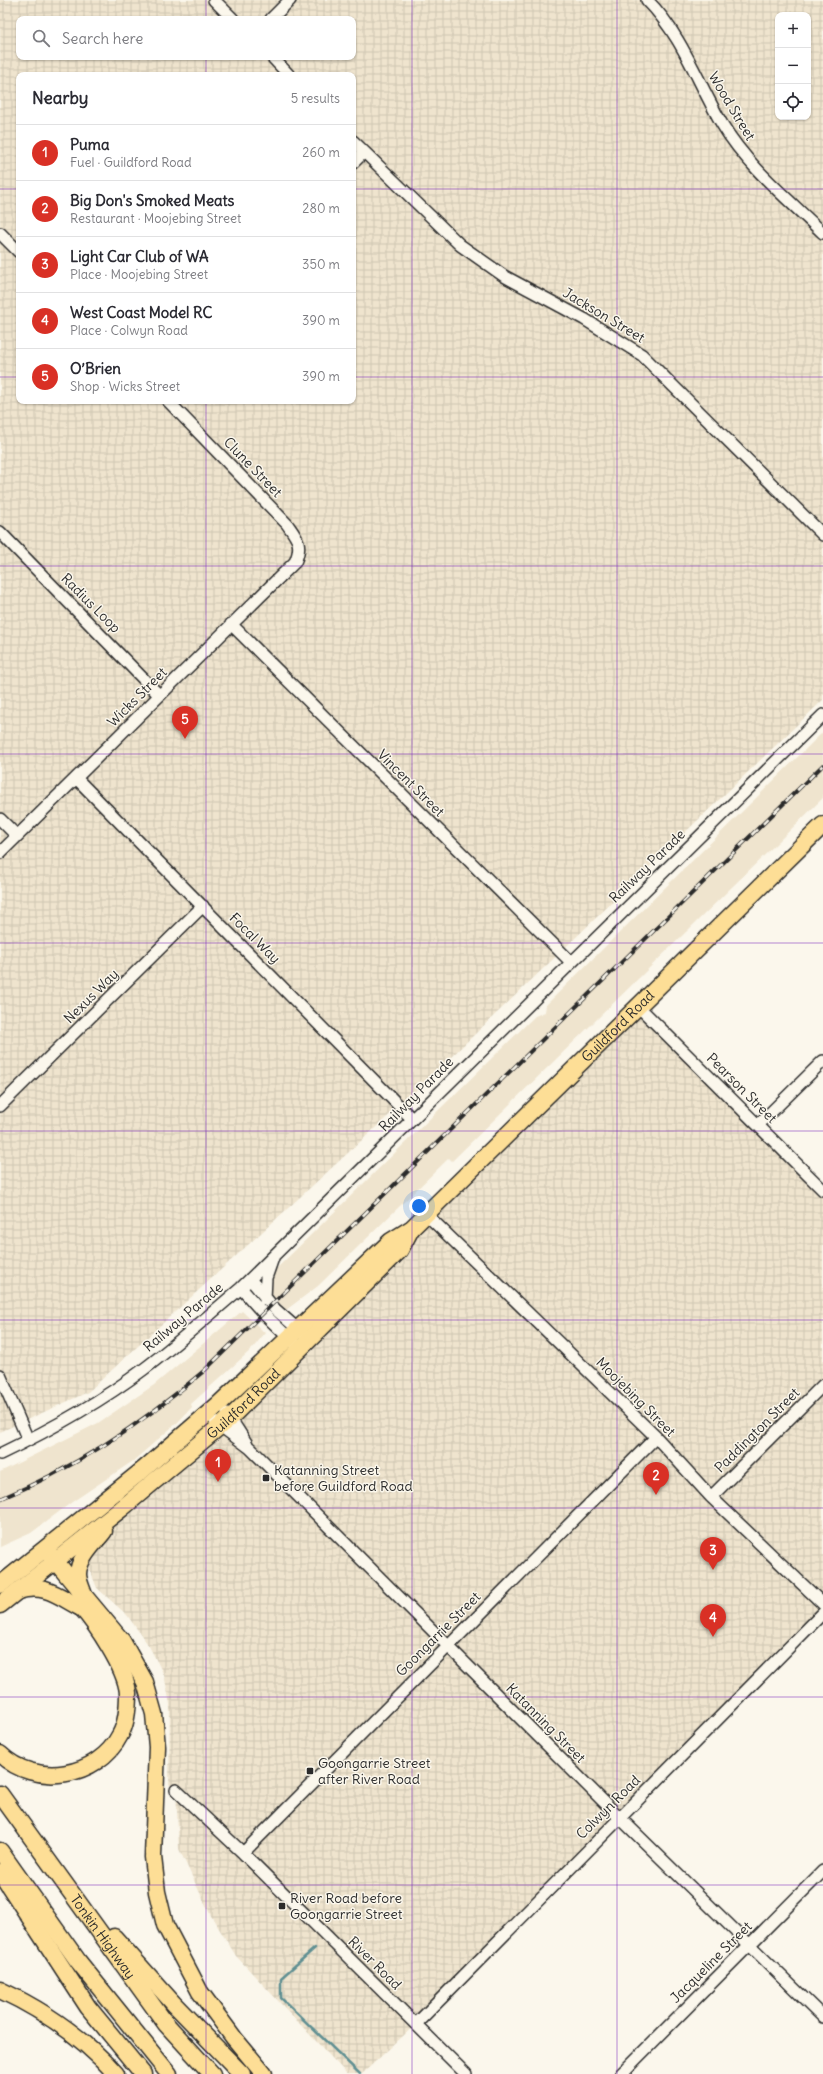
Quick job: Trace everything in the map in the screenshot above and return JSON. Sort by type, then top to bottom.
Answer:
[{"type":"highway","name":"Guildford Road","points":[[0,1605],[17,1591],[46,1559],[144,1469],[213,1409],[299,1339],[400,1250],[412,1228],[823,825]]},
{"type":"highway","name":"Guildford Road","points":[[0,1585],[46,1559],[122,1509],[225,1422],[299,1339]]},
{"type":"highway","points":[[0,1754],[26,1770],[42,1774],[60,1774],[90,1766],[103,1756],[121,1734],[128,1692],[124,1673],[83,1603],[77,1576],[78,1568],[83,1558],[122,1509]]},
{"type":"highway","points":[[46,1559],[83,1603],[122,1641],[146,1682],[154,1714],[158,1747],[154,1857],[157,1892],[165,1925],[200,1992],[234,2038],[264,2074]]},
{"type":"highway","points":[[17,1591],[32,1587],[43,1588],[83,1603]]},
{"type":"highway","name":"Tonkin Highway","points":[[0,1794],[166,2024],[212,2074]]},
{"type":"highway","points":[[0,1851],[78,1961],[169,2074]]},
{"type":"highway","points":[[54,1869],[174,2004],[242,2074]]},
{"type":"highway","points":[[0,1872],[88,2007],[143,2074]]},
{"type":"highway","points":[[0,1990],[38,2008],[69,2030],[101,2057],[116,2074]]},
{"type":"street","points":[[214,0],[230,16]]},
{"type":"street","points":[[274,16],[290,0]]},
{"type":"street","name":"Wood Street","points":[[647,0],[674,35],[722,125],[745,156],[823,233]]},
{"type":"street","points":[[275,60],[286,72]]},
{"type":"street","name":"Jackson Street","points":[[356,144],[460,245],[504,276],[584,319],[642,355],[823,535]]},
{"type":"street","points":[[356,160],[364,152]]},
{"type":"street","points":[[0,233],[16,249]]},
{"type":"street","name":"Clune Street","points":[[171,404],[287,524],[299,546],[299,554],[295,562]]},
{"type":"street","name":"Radius Loop","points":[[0,532],[159,695]]},
{"type":"street","name":"Wicks Street","points":[[0,853],[295,562]]},
{"type":"street","name":"Vincent Street","points":[[231,624],[570,962]]},
{"type":"street","name":"Railway Parade","points":[[0,1454],[79,1413],[125,1383],[242,1288],[570,962],[823,715]]},
{"type":"street","name":"Focal Way","points":[[76,778],[412,1119]]},
{"type":"street","points":[[0,819],[17,836]]},
{"type":"street","name":"Nexus Way","points":[[0,1106],[202,906]]},
{"type":"street","name":"Pearson Street","points":[[639,1006],[823,1190]]},
{"type":"street","points":[[758,1125],[822,1065]]},
{"type":"street","name":"Moojebing Street","points":[[426,1214],[656,1437],[711,1497],[823,1604]]},
{"type":"street","points":[[265,1299],[266,1278],[274,1256]]},
{"type":"street","points":[[250,1279],[299,1339]]},
{"type":"street","points":[[242,1288],[264,1314],[299,1339]]},
{"type":"street","points":[[0,1375],[28,1440]]},
{"type":"street","name":"Paddington Street","points":[[711,1497],[823,1385]]},
{"type":"street","name":"Katanning Street","points":[[213,1409],[447,1646],[619,1817],[823,2016]]},
{"type":"street","name":"Katanning Street","points":[[213,1409],[250,1448]]},
{"type":"street","name":"Goongarrie Street","points":[[243,1853],[656,1437]]},
{"type":"street","name":"Colwyn Road","points":[[416,2024],[619,1817],[823,1613]]},
{"type":"street","name":"River Road","points":[[176,1790],[243,1853],[466,2074]]},
{"type":"street","name":"Jacqueline Street","points":[[621,2074],[823,1871]]},
{"type":"shaded area","points":[[0,0],[823,0],[823,700],[424,1083],[88,1392],[0,1432]]},
{"type":"shaded area","points":[[823,732],[823,798],[452,1161],[449,1158],[318,1286],[286,1310],[271,1295],[269,1289],[272,1274],[275,1270],[535,1016],[545,1012],[546,1005]]},
{"type":"shaded area","points":[[639,1007],[823,1190],[823,1385],[817,1391],[823,1397],[823,1613],[416,2024],[362,2074],[347,2074],[236,1956],[210,1914],[179,1849],[176,1791],[169,1784],[170,1704],[164,1675],[149,1646],[127,1615],[97,1588],[89,1568],[88,1560],[121,1509],[231,1417]]},
{"type":"shaded area","points":[[242,1311],[265,1333],[252,1349],[191,1404],[192,1407],[178,1422],[133,1461],[72,1502],[31,1533],[0,1547],[0,1472],[98,1423],[154,1385]]},
{"type":"waterway","points":[[315,1948],[281,1978],[281,1998],[360,2074]]},
{"type":"railway","points":[[0,1499],[28,1487],[82,1459],[108,1443],[158,1408],[205,1370],[823,765]]},
{"type":"place","name":"O’Brien","points":[[185,739]]},
{"type":"place","name":"Katanning Street before Guildford Road","points":[[266,1478]]},
{"type":"place","name":"Puma","points":[[218,1482]]},
{"type":"place","name":"Big Don's Smoked Meats","points":[[656,1495]]},
{"type":"place","name":"Light Car Club of WA","points":[[713,1570]]},
{"type":"place","name":"West Coast Model RC","points":[[713,1637]]},
{"type":"place","name":"Goongarrie Street after River Road","points":[[310,1771]]},
{"type":"place","name":"River Road before Goongarrie Street","points":[[282,1906]]}]
